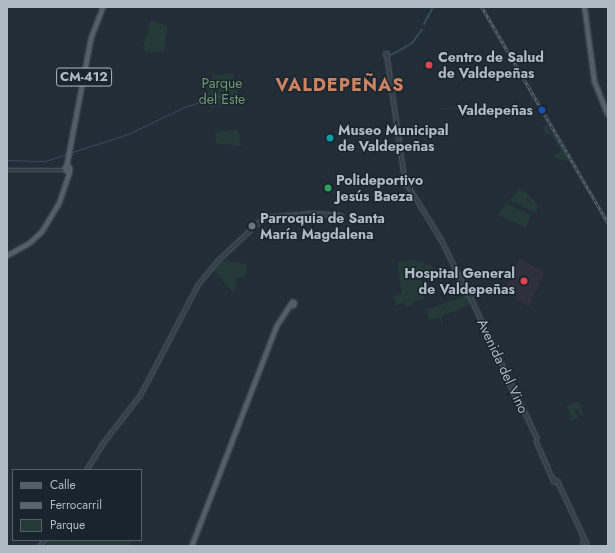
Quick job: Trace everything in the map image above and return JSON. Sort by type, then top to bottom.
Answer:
[{"type":"main road","name":"CM-412","points":[[7,256],[30,243],[42,232],[59,204],[66,171],[69,166],[70,151],[91,39],[103,7]]},
{"type":"main road","points":[[585,7],[595,82],[608,114]]},
{"type":"main road","name":"CM-412","points":[[66,171],[69,166]]},
{"type":"main road","points":[[192,546],[267,350],[296,298]]},
{"type":"street","name":"Avenida del Vino","points":[[387,56],[406,183],[442,241],[468,294],[556,481],[583,546]]},
{"type":"street","points":[[7,170],[66,171]]},
{"type":"street","points":[[87,469],[102,444],[140,395],[198,284],[219,259],[260,220],[275,216],[315,213],[341,215]]},
{"type":"street","name":"Avenida del Vino","points":[[556,481],[589,545]]},
{"type":"street","points":[[583,546],[589,545]]},
{"type":"shaded area","name":"Hospital General de Valdepeñas","points":[[520,259],[545,272],[529,306],[515,299],[518,292],[506,285]]},
{"type":"green space","points":[[151,20],[167,26],[164,52],[146,53],[143,47]]},
{"type":"green space","name":"Parque del Este","points":[[233,73],[240,103],[211,108],[206,82],[212,80],[212,76]]},
{"type":"green space","points":[[440,108],[519,108],[519,110],[439,109]]},
{"type":"green space","points":[[546,125],[560,144],[569,161],[552,157],[561,151],[551,134],[545,134],[543,126]]},
{"type":"green space","points":[[238,130],[241,146],[216,143],[215,132]]},
{"type":"green space","points":[[518,189],[526,192],[539,206],[536,213],[510,201]]},
{"type":"green space","points":[[506,204],[531,215],[526,227],[497,215]]},
{"type":"green space","points":[[410,260],[431,265],[437,274],[421,279],[424,299],[413,301],[413,305],[406,307],[404,303],[395,305],[394,296],[402,293],[397,263]]},
{"type":"green space","points":[[223,261],[247,264],[245,276],[235,279],[237,286],[233,293],[214,270]]},
{"type":"green space","points":[[466,296],[471,304],[442,316],[443,325],[439,318],[429,320],[426,310]]},
{"type":"green space","points":[[574,402],[579,402],[584,415],[581,416],[577,409],[574,410],[579,417],[571,421],[570,411],[566,407]]},
{"type":"green space","points":[[48,541],[131,541],[130,545],[137,546],[45,546]]},
{"type":"waterway","points":[[424,24],[433,7]]},
{"type":"waterway","points":[[393,54],[412,43],[422,29]]},
{"type":"waterway","points":[[72,152],[128,134],[184,107],[225,94]]},
{"type":"waterway","points":[[7,160],[45,161],[69,153]]},
{"type":"railway","points":[[482,7],[608,223]]},
{"type":"place","name":"Centro de Salud de Valdepeñas","points":[[429,65]]},
{"type":"place","name":"Valdepeñas","points":[[542,110]]},
{"type":"place","name":"Museo Municipal de Valdepeñas","points":[[330,138]]},
{"type":"place","name":"Polideportivo Jesús Baeza","points":[[328,188]]},
{"type":"place","name":"Parroquia de Santa María Magdalena","points":[[252,226]]},
{"type":"place","name":"Hospital General de Valdepeñas","points":[[524,281]]},
{"type":"district","name":"VALDEPEÑAS","points":[[340,85]]}]
